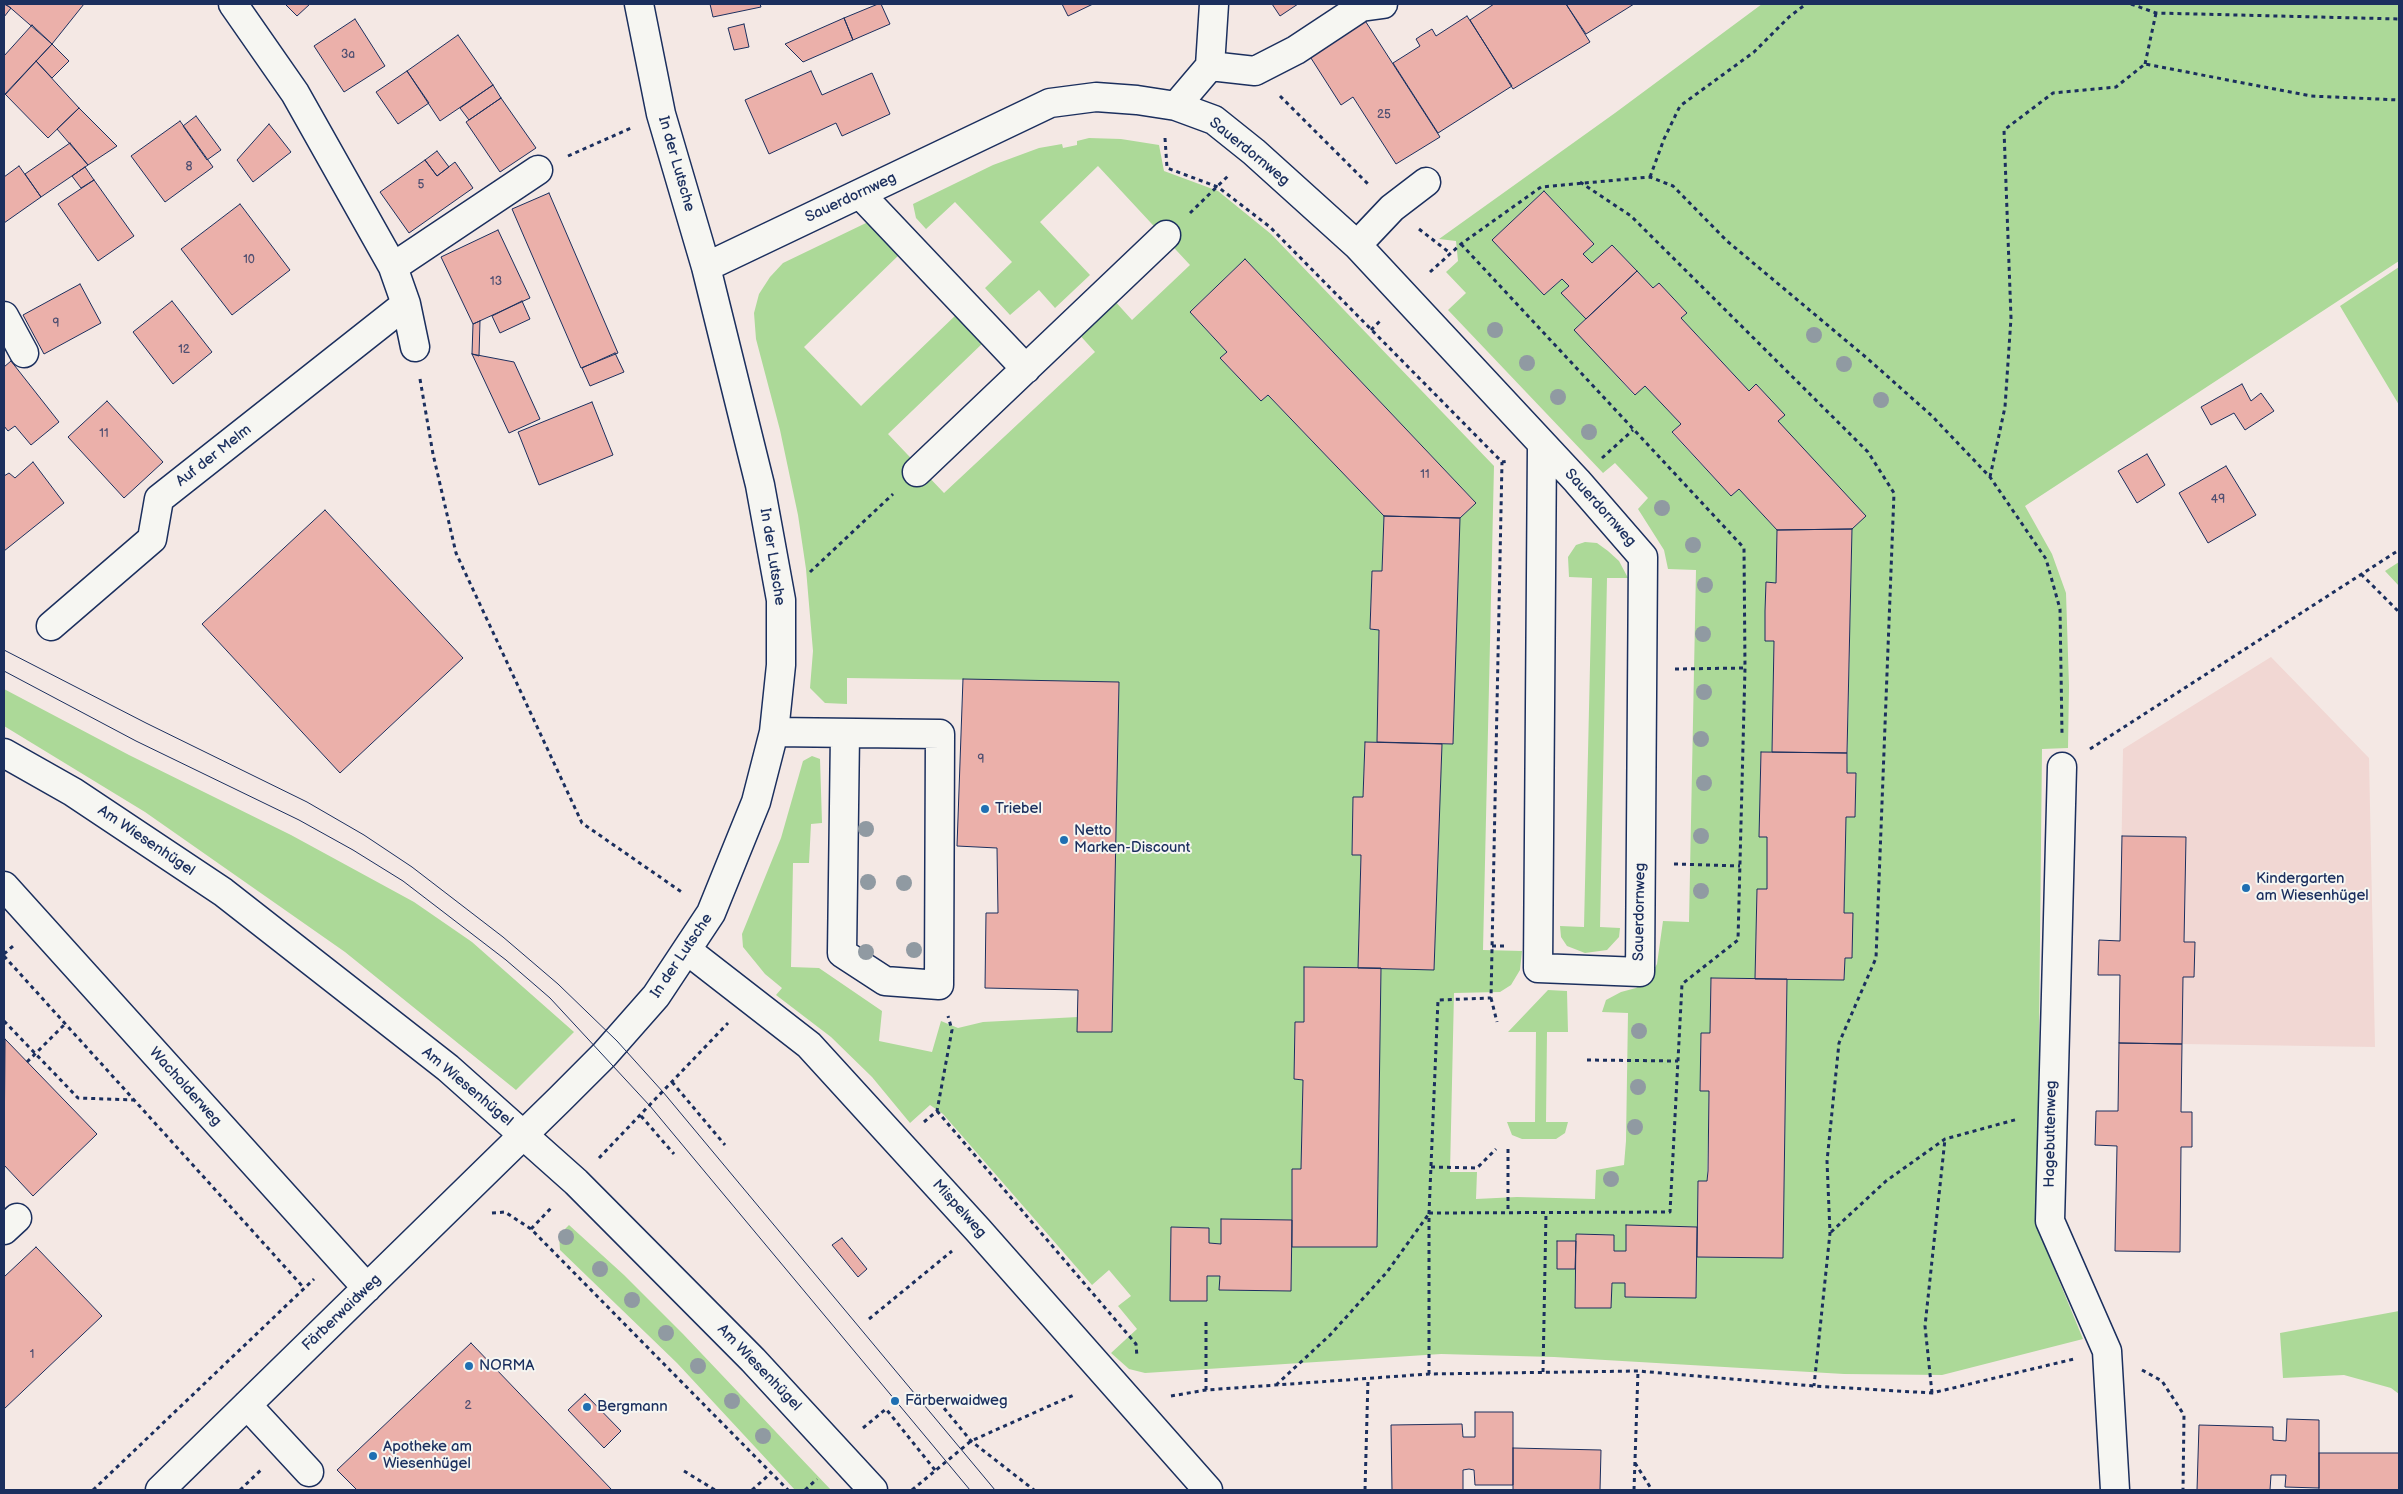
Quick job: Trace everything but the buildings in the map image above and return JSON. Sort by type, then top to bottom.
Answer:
[{"type":"street","points":[[233,4],[294,93],[394,267],[406,304],[415,347]]},
{"type":"street","name":"In der Lutsche","points":[[523,1134],[604,1055],[656,996],[688,951],[711,913],[756,802],[774,732],[781,665],[781,600],[760,485],[706,267],[661,114],[639,4]]},
{"type":"street","points":[[1168,105],[1210,66],[1214,4]]},
{"type":"street","points":[[1210,66],[1256,71],[1296,50],[1361,7],[1383,4]]},
{"type":"street","name":"Sauerdornweg","points":[[706,267],[1050,103],[1096,97],[1168,105],[1214,120],[1254,152],[1357,245],[1406,296],[1542,451],[1643,557],[1640,972],[1538,968],[1542,451]]},
{"type":"street","points":[[394,267],[538,170]]},
{"type":"street","points":[[1357,245],[1392,208],[1426,182]]},
{"type":"street","points":[[860,194],[1026,369]]},
{"type":"street","points":[[917,472],[1166,236]]},
{"type":"street","name":"Auf der Melm","points":[[51,626],[152,539],[159,500],[406,304]]},
{"type":"street","points":[[4,316],[24,354]]},
{"type":"street","points":[[774,732],[940,734],[939,985],[885,981],[842,953],[845,734]]},
{"type":"street","name":"Am Wiesenhügel","points":[[4,752],[73,792],[223,892],[448,1068],[576,1182],[752,1360],[873,1490]]},
{"type":"street","name":"Hagebuttenweg","points":[[2062,767],[2050,1221],[2107,1351],[2115,1490]]},
{"type":"street","name":"Wacholderweg","points":[[4,886],[367,1288]]},
{"type":"street","name":"Mispelweg","points":[[688,951],[809,1045],[1126,1395],[1208,1490]]},
{"type":"street","name":"Färberwaidweg","points":[[160,1490],[523,1134]]},
{"type":"street","points":[[247,1405],[309,1472]]},
{"type":"path","points":[[1650,177],[1664,139],[1680,106],[1754,52],[1789,17],[1806,4]]},
{"type":"path","points":[[2131,4],[2156,13],[2399,19]]},
{"type":"path","points":[[1990,477],[2005,407],[2011,318],[2004,130],[2053,93],[2116,87],[2145,64],[2156,13]]},
{"type":"path","points":[[2145,64],[2311,96],[2399,100]]},
{"type":"path","points":[[1256,71],[1392,208],[1450,253]]},
{"type":"path","points":[[1168,105],[1167,168],[1218,187],[1270,226],[1502,462],[1491,998],[1497,1022]]},
{"type":"path","points":[[538,170],[661,114]]},
{"type":"path","points":[[1200,204],[1254,152]]},
{"type":"path","points":[[1371,330],[1450,253],[1541,187],[1650,177],[1673,186],[1727,241],[1868,359],[1932,416],[1990,477],[2046,559],[2060,609],[2062,767]]},
{"type":"path","points":[[1580,182],[1632,216],[1868,452],[1894,493],[1876,958],[1838,1043],[1827,1161],[1830,1233],[1814,1386]]},
{"type":"path","points":[[415,347],[433,454],[456,554],[582,823],[711,913]]},
{"type":"path","points":[[1598,462],[1633,430]]},
{"type":"path","points":[[1502,462],[1542,451]]},
{"type":"path","points":[[835,549],[882,505]]},
{"type":"path","points":[[2062,767],[2399,550]]},
{"type":"path","points":[[2360,574],[2399,612]]},
{"type":"path","points":[[1697,669],[1745,668]]},
{"type":"path","points":[[1641,864],[1740,866]]},
{"type":"path","points":[[4,956],[304,1288]]},
{"type":"path","points":[[899,1144],[937,1111],[952,1030],[939,985]]},
{"type":"path","points":[[1429,1374],[1429,1213],[1438,1000],[1491,998]]},
{"type":"path","points":[[725,1145],[672,1082],[750,999]]},
{"type":"path","points":[[4,1021],[78,1098],[135,1100]]},
{"type":"path","points":[[27,1062],[65,1024]]},
{"type":"path","points":[[1587,1060],[1678,1061]]},
{"type":"path","points":[[937,1111],[1136,1344],[1126,1395]]},
{"type":"path","points":[[1830,1233],[1886,1181],[1945,1139],[1993,1124],[2052,1112]]},
{"type":"path","points":[[641,1116],[674,1154]]},
{"type":"path","points":[[1932,1393],[1925,1326],[1945,1139]]},
{"type":"path","points":[[1431,1167],[1477,1168],[1496,1149]]},
{"type":"path","points":[[1508,1149],[1508,1213]]},
{"type":"path","points":[[1276,1386],[1330,1335],[1387,1272],[1429,1213]]},
{"type":"path","points":[[1543,1372],[1546,1213]]},
{"type":"path","points":[[532,1229],[788,1490]]},
{"type":"path","points":[[869,1319],[978,1230]]},
{"type":"path","points":[[93,1490],[338,1256]]},
{"type":"path","points":[[1206,1321],[1206,1390]]},
{"type":"path","points":[[912,1490],[971,1441],[1064,1398],[1276,1386],[1429,1374],[1638,1371],[1814,1386],[1932,1393],[2107,1351],[2162,1381],[2184,1416],[2183,1490]]},
{"type":"path","points":[[1634,1490],[1638,1371]]},
{"type":"path","points":[[1365,1490],[1368,1379]]},
{"type":"path","points":[[939,1402],[971,1441],[1034,1490]]},
{"type":"path","points":[[859,1431],[886,1410],[935,1470]]},
{"type":"path","points":[[1635,1463],[1652,1490]]},
{"type":"path","points":[[684,1470],[715,1490]]},
{"type":"path","points":[[752,1490],[771,1473]]},
{"type":"path","points":[[806,1490],[817,1479]]},
{"type":"shaded area","name":"Kindergarten am Wiesenhügel","points":[[2271,657],[2369,758],[2375,1047],[2119,1043],[2120,975],[2098,975],[2098,958],[2099,940],[2120,940],[2123,749]]},
{"type":"green space","points":[[1762,4],[2399,4],[2399,261],[2025,506],[2052,554],[2066,593],[2069,686],[2068,748],[2042,749],[2037,1227],[2083,1339],[1942,1375],[1844,1374],[1554,1357],[1441,1354],[1145,1373],[1129,1369],[1111,1353],[1137,1329],[1118,1306],[1131,1296],[1109,1270],[1092,1285],[943,1114],[930,1105],[910,1123],[872,1077],[831,1037],[776,995],[782,988],[765,974],[743,947],[742,934],[781,838],[803,761],[812,756],[820,759],[822,823],[811,824],[809,863],[793,863],[791,967],[819,968],[882,1011],[879,1041],[932,1052],[941,1021],[958,1028],[983,1022],[1078,1017],[1078,1032],[1112,1032],[1119,682],[847,678],[847,704],[825,703],[810,688],[813,651],[806,569],[798,515],[780,430],[756,339],[754,313],[759,294],[770,277],[783,263],[866,223],[871,224],[901,253],[804,347],[861,406],[958,313],[985,341],[888,434],[944,493],[1095,352],[1077,332],[1113,299],[1132,320],[1190,265],[1098,166],[1040,222],[1090,275],[1055,308],[1039,290],[1010,315],[985,288],[1012,262],[955,202],[926,229],[916,218],[913,204],[993,165],[1039,148],[1062,144],[1063,148],[1077,145],[1077,141],[1089,138],[1121,139],[1159,145],[1164,171],[1218,191],[1271,234],[1494,466],[1483,950],[1522,951],[1520,970],[1511,985],[1500,992],[1454,993],[1450,1172],[1477,1172],[1476,1199],[1517,1197],[1595,1199],[1596,1170],[1624,1165],[1626,1141],[1628,1013],[1602,1012],[1606,1000],[1621,992],[1636,988],[1650,977],[1657,964],[1663,921],[1689,922],[1696,570],[1668,569],[1664,550],[1638,509],[1648,498],[1615,463],[1603,473],[1448,310],[1466,293],[1446,272],[1458,261],[1456,241],[1439,239],[1615,113]],"holes":[[[1544,191],[1594,244],[1583,254],[1592,263],[1612,245],[1653,288],[1659,283],[1687,313],[1681,318],[1749,391],[1756,384],[1784,415],[1778,421],[1852,529],[1847,773],[1856,773],[1855,817],[1846,817],[1844,913],[1853,913],[1845,958],[1844,980],[1787,979],[1783,1258],[1697,1257],[1696,1298],[1625,1297],[1625,1283],[1612,1283],[1611,1308],[1575,1307],[1575,1269],[1557,1269],[1557,1241],[1576,1241],[1576,1234],[1614,1235],[1614,1251],[1626,1251],[1626,1225],[1697,1227],[1698,1181],[1707,1181],[1709,1091],[1700,1090],[1701,1034],[1710,1033],[1711,978],[1755,979],[1757,889],[1767,889],[1767,837],[1759,837],[1761,752],[1772,752],[1774,641],[1765,641],[1766,583],[1776,583],[1777,530],[1739,489],[1731,496],[1672,433],[1681,424],[1645,386],[1634,395],[1575,330],[1586,319],[1561,293],[1569,286],[1562,279],[1544,295],[1492,240]],[[1245,259],[1476,503],[1460,518],[1453,744],[1442,744],[1434,969],[1381,968],[1377,1247],[1292,1247],[1291,1291],[1220,1290],[1220,1276],[1207,1276],[1207,1301],[1170,1301],[1171,1227],[1209,1228],[1209,1243],[1221,1244],[1222,1219],[1292,1220],[1292,1170],[1301,1169],[1303,1080],[1294,1079],[1295,1022],[1304,1022],[1304,967],[1358,968],[1361,855],[1352,855],[1353,797],[1363,797],[1365,742],[1377,742],[1379,630],[1370,629],[1372,571],[1382,571],[1384,516],[1268,395],[1261,401],[1221,359],[1227,352],[1190,312]]]},
{"type":"green space","points":[[2399,267],[2399,405],[2340,306]]},
{"type":"green space","points":[[1585,542],[1597,543],[1608,551],[1619,561],[1628,578],[1607,578],[1600,927],[1620,928],[1619,937],[1607,950],[1585,953],[1567,946],[1561,937],[1560,926],[1584,927],[1592,578],[1569,577],[1568,557],[1576,545]]},
{"type":"green space","points":[[2399,562],[2399,586],[2385,571]]},
{"type":"green space","points":[[4,689],[129,755],[291,835],[414,902],[472,942],[574,1032],[516,1090],[345,952],[145,812],[4,726]]},
{"type":"green space","points":[[1548,990],[1567,991],[1568,1032],[1547,1032],[1546,1122],[1568,1122],[1565,1133],[1556,1139],[1522,1139],[1512,1135],[1507,1122],[1535,1122],[1536,1032],[1508,1032]]},
{"type":"green space","points":[[569,1225],[624,1275],[683,1334],[831,1490],[795,1490],[677,1363],[560,1250],[559,1235]]},
{"type":"green space","points":[[2399,1311],[2399,1394],[2391,1388],[2344,1375],[2283,1378],[2280,1333]]},
{"type":"tram line","points":[[4,650],[146,723],[307,802],[364,835],[412,867],[503,937],[558,984],[617,1041],[663,1092],[995,1490]]},
{"type":"tram line","points":[[4,671],[136,741],[299,820],[353,850],[403,881],[506,960],[550,998],[650,1106],[970,1490]]},
{"type":"place","name":"Triebel","points":[[985,809]]},
{"type":"place","name":"Netto Marken-Discount","points":[[1064,840]]},
{"type":"place","name":"Kindergarten am Wiesenhügel","points":[[2246,888]]},
{"type":"place","name":"NORMA","points":[[469,1366]]},
{"type":"place","name":"Färberwaidweg","points":[[895,1401]]},
{"type":"place","name":"Bergmann","points":[[587,1407]]},
{"type":"place","name":"Apotheke am Wiesenhügel","points":[[373,1456]]}]
